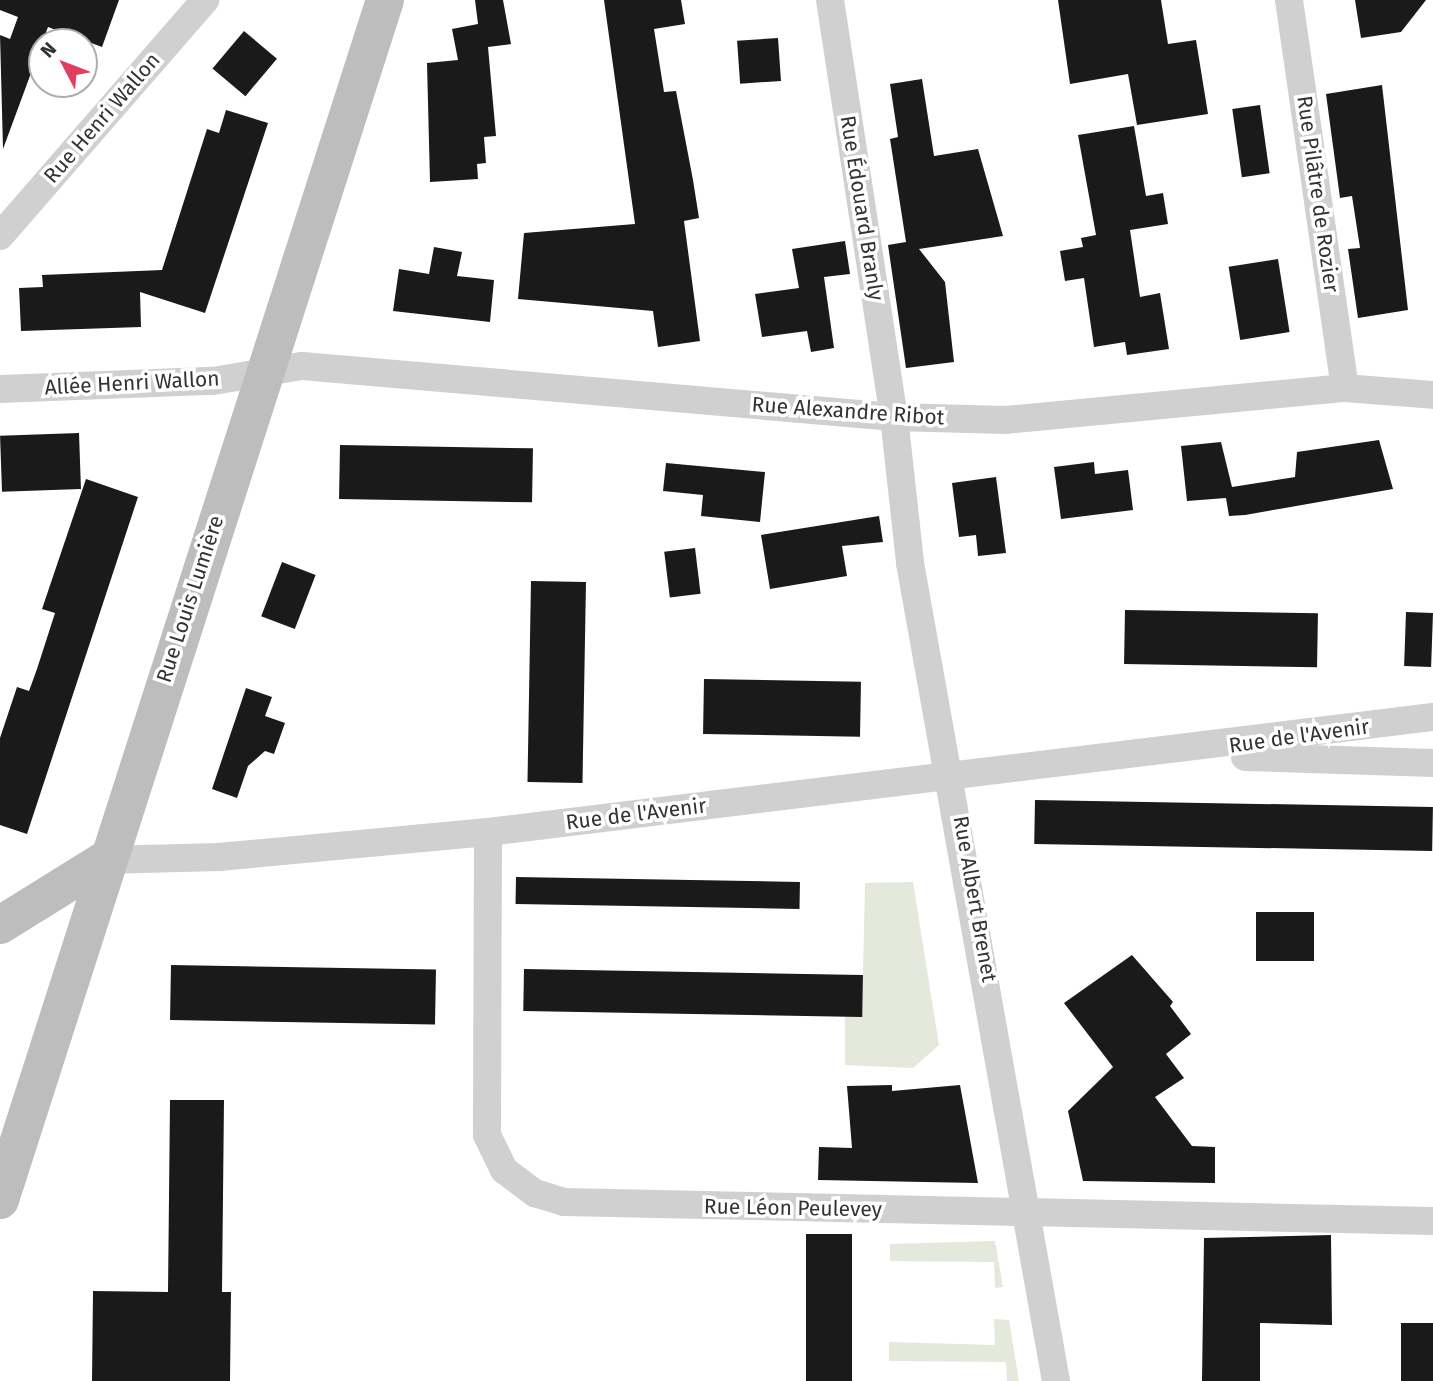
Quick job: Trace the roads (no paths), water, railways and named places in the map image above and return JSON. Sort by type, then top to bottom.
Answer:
[{"type":"main road","name":"Rue Louis Lumière","points":[[0,1200],[105,860],[385,0]]},
{"type":"main road","points":[[0,925],[105,860]]},
{"type":"street","name":"Rue Henri Wallon","points":[[0,236],[205,0]]},
{"type":"street","name":"Rue Édouard Branly","points":[[830,0],[894,417]]},
{"type":"street","name":"Rue Pilâtre de Rozier","points":[[1289,0],[1345,388]]},
{"type":"street","name":"Rue Alexandre Ribot","points":[[264,372],[302,366],[894,417],[1005,420],[1345,388],[1433,395]]},
{"type":"street","name":"Allée Henri Wallon","points":[[0,389],[212,381],[264,372]]},
{"type":"street","name":"Rue Albert Brenet","points":[[894,417],[910,563],[952,775],[1031,1215],[1056,1381]]},
{"type":"street","name":"Rue de l'Avenir","points":[[105,860],[219,858],[488,832],[952,775],[1166,754],[1433,718]]},
{"type":"street","name":"Rue de l'Avenir","points":[[1166,754],[1433,763]]},
{"type":"street","name":"Rue Léon Peulevey","points":[[488,832],[487,1135],[503,1170],[520,1184],[564,1202],[1031,1215],[1433,1221]]}]
